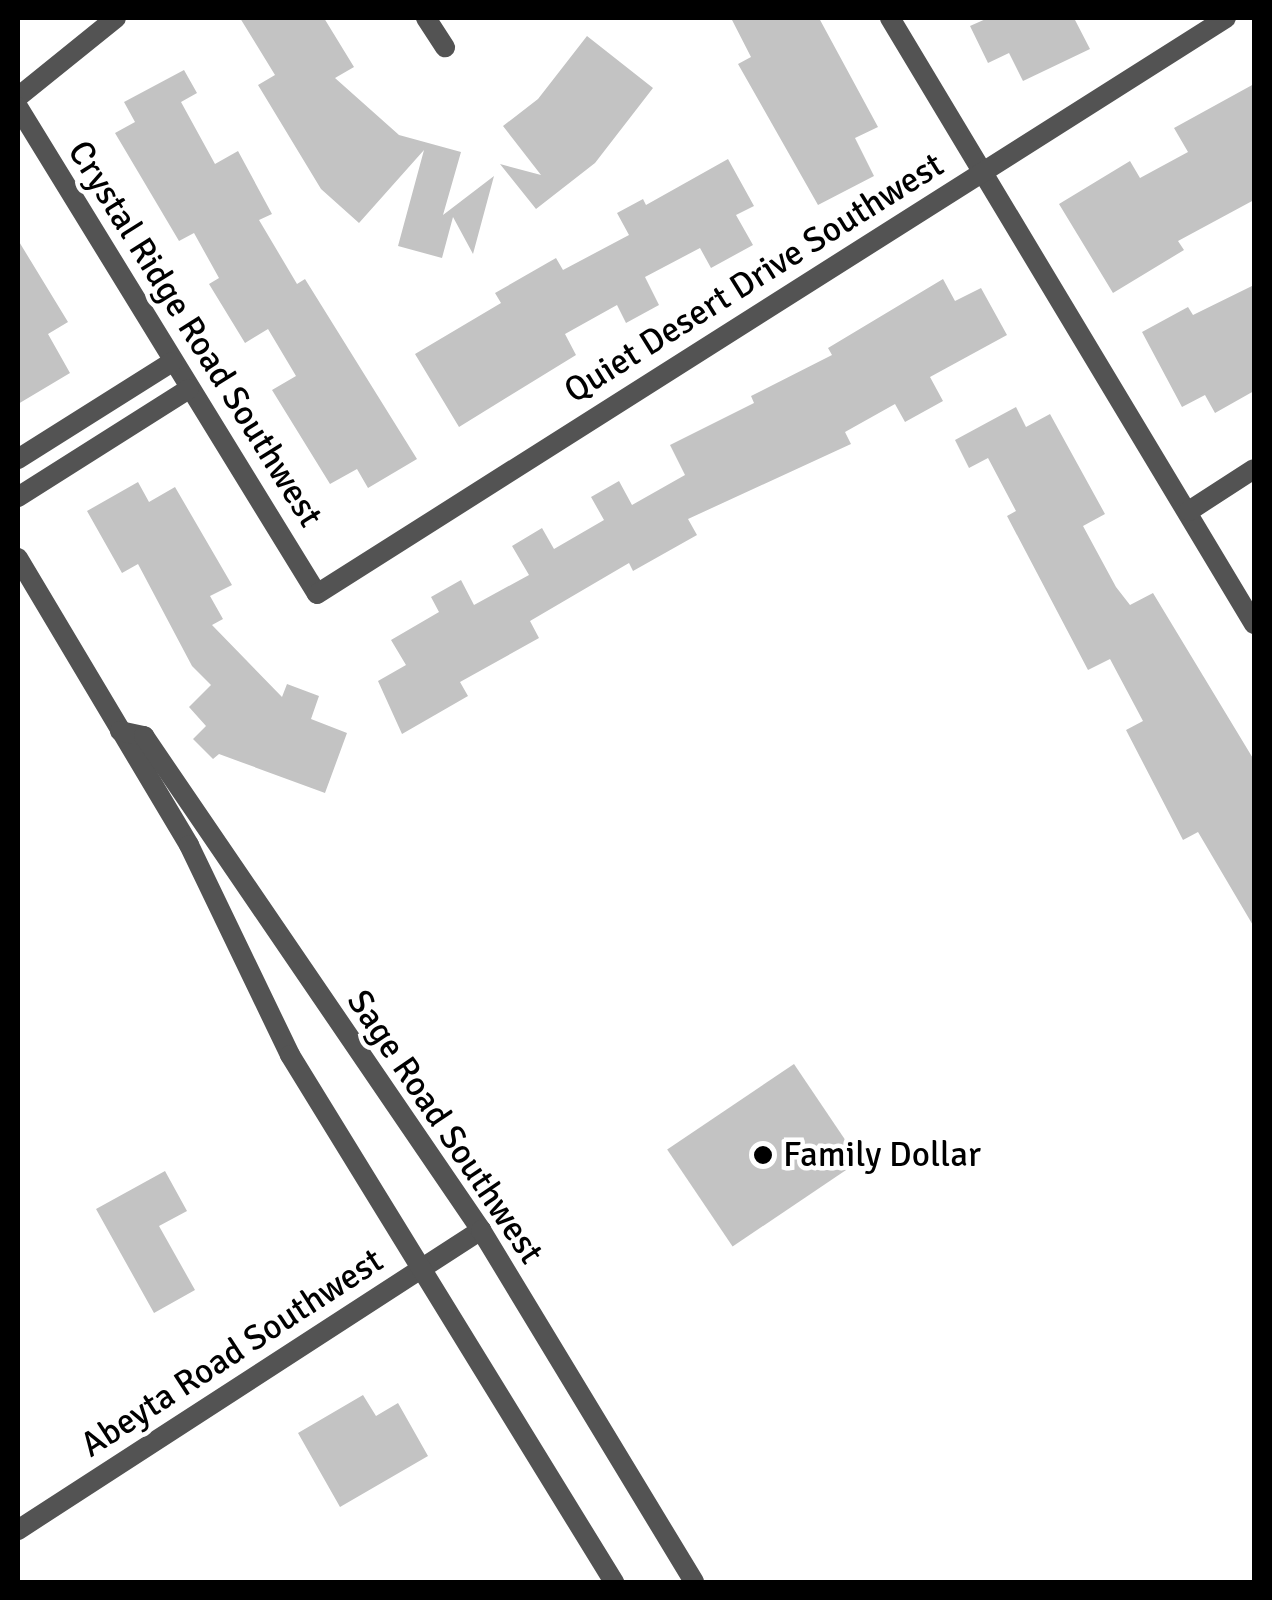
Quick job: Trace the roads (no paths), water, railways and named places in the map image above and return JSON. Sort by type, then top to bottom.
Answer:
[{"type":"street","points":[[18,97],[116,18]]},
{"type":"street","points":[[426,18],[445,47]]},
{"type":"street","points":[[890,18],[1254,624]]},
{"type":"street","name":"Quiet Desert Drive Southwest","points":[[318,594],[1226,18]]},
{"type":"street","name":"Crystal Ridge Road Southwest","points":[[18,107],[318,594]]},
{"type":"street","points":[[18,459],[172,362]]},
{"type":"street","points":[[18,497],[189,389]]},
{"type":"street","points":[[1189,511],[1254,469]]},
{"type":"street","name":"Sage Road Southwest","points":[[18,558],[232,927],[290,1055],[614,1582]]},
{"type":"street","name":"Sage Road Southwest","points":[[120,730],[144,736],[481,1230],[694,1582]]},
{"type":"street","name":"Abeyta Road Southwest","points":[[18,1530],[481,1230]]},
{"type":"place","name":"Family Dollar","points":[[763,1155]]}]
